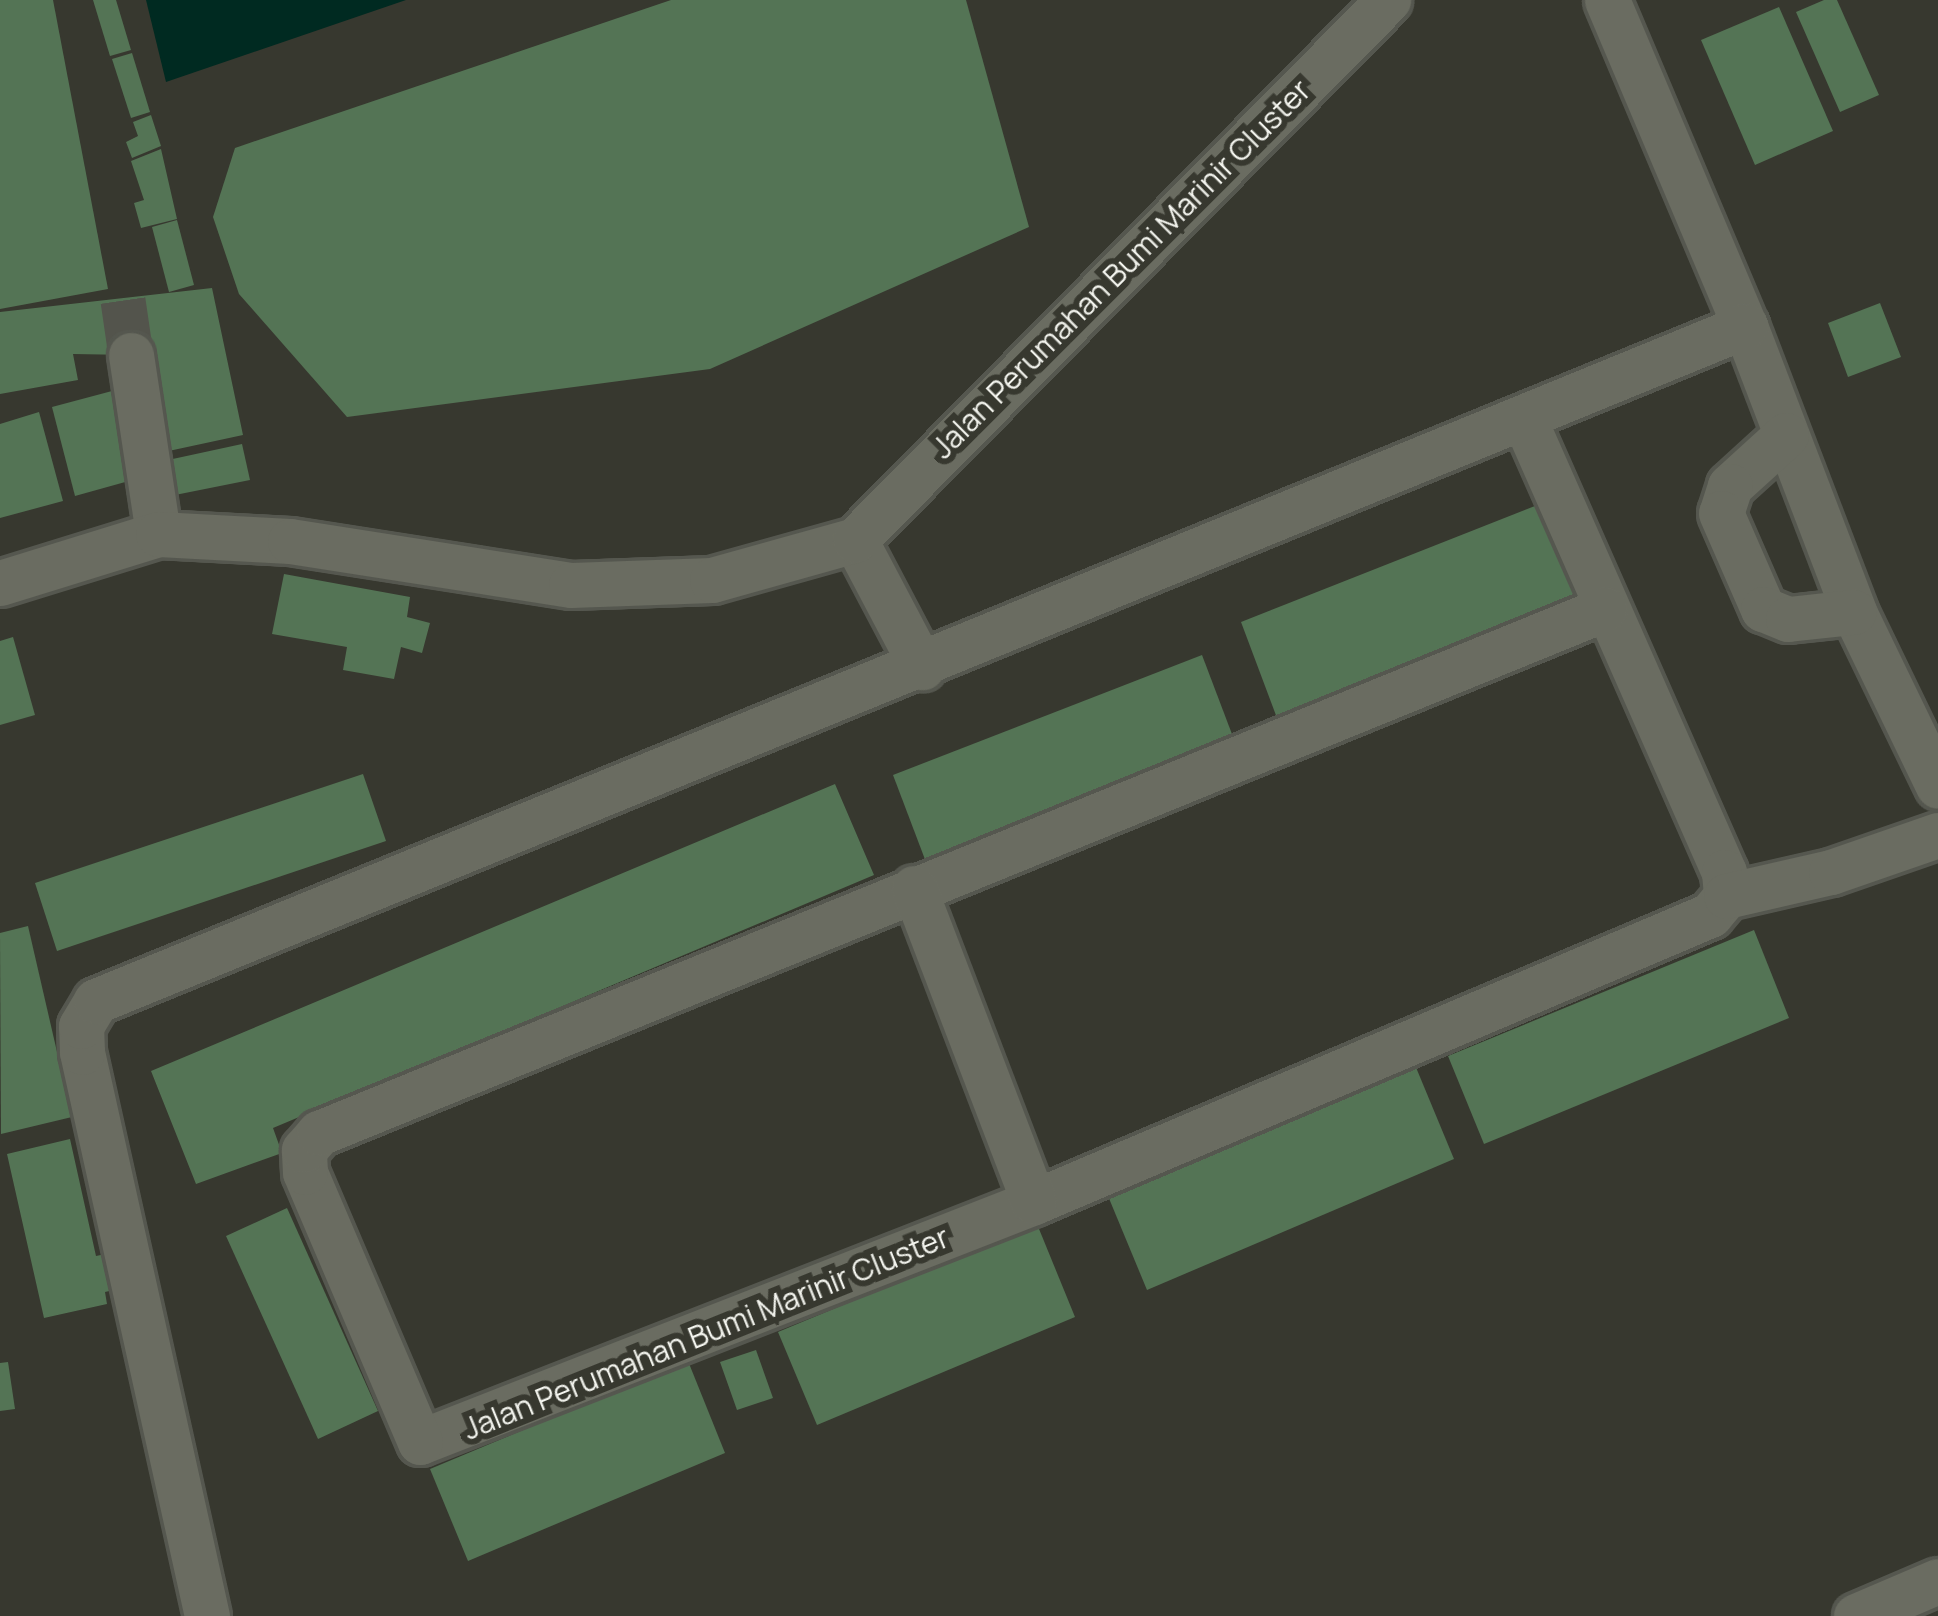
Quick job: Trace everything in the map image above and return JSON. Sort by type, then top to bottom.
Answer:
[{"type":"street","name":"Jalan Perumahan Bumi Marinir Cluster","points":[[158,534],[290,541],[571,585],[712,580],[855,540],[1388,0]]},
{"type":"street","points":[[1606,0],[1745,326],[1854,612],[1938,786]]},
{"type":"street","points":[[207,1616],[82,1052],[81,1026],[96,1000],[1526,421],[1745,326]]},
{"type":"street","points":[[0,583],[158,534],[131,355]]},
{"type":"street","points":[[1526,421],[1604,610],[1724,872],[1726,896],[1831,872],[1938,835]]},
{"type":"street","points":[[1786,435],[1730,486],[1721,513],[1763,609],[1788,619],[1854,612]]},
{"type":"street","points":[[855,540],[922,667]]},
{"type":"street","name":"Jalan Perumahan Bumi Marinir Cluster","points":[[1604,610],[319,1133],[304,1150],[305,1172],[420,1442],[1034,1202],[1710,916],[1726,896]]},
{"type":"street","points":[[914,888],[1034,1202]]},
{"type":"street","points":[[1856,1616],[1938,1581]]},
{"type":"water","points":[[146,0],[406,0],[166,82]]},
{"type":"building","points":[[0,0],[53,0],[108,289],[0,309]]},
{"type":"building","points":[[93,0],[116,0],[131,50],[110,56]]},
{"type":"building","points":[[671,0],[966,0],[1029,227],[710,369],[347,417],[239,294],[213,217],[235,148]]},
{"type":"building","points":[[1824,0],[1837,0],[1879,95],[1840,112],[1796,12]]},
{"type":"building","points":[[1779,7],[1833,131],[1755,165],[1701,40]]},
{"type":"building","points":[[132,53],[150,112],[131,118],[112,59]]},
{"type":"building","points":[[151,115],[161,146],[132,158],[126,142],[138,136],[133,122]]},
{"type":"building","points":[[161,149],[177,219],[141,228],[134,203],[144,200],[131,161]]},
{"type":"building","points":[[177,220],[194,285],[169,292],[152,227]]},
{"type":"building","points":[[212,288],[243,435],[164,452],[131,355],[73,354],[78,380],[0,394],[0,312]]},
{"type":"building","points":[[1880,303],[1901,357],[1848,377],[1828,323]]},
{"type":"building","points":[[112,391],[136,479],[75,496],[52,407]]},
{"type":"building","points":[[39,412],[63,501],[0,518],[0,424]]},
{"type":"building","points":[[242,444],[250,480],[175,495],[168,460]]},
{"type":"building","points":[[1545,502],[1583,598],[1277,718],[1241,622]]},
{"type":"building","points":[[284,574],[410,597],[407,617],[430,623],[422,653],[401,647],[394,679],[343,670],[347,647],[272,634]]},
{"type":"building","points":[[13,637],[35,715],[0,725],[0,641]]},
{"type":"building","points":[[1202,655],[1238,750],[929,870],[893,775]]},
{"type":"building","points":[[363,774],[386,841],[57,951],[35,883]]},
{"type":"building","points":[[835,784],[874,875],[273,1128],[282,1153],[196,1184],[151,1071]]},
{"type":"building","points":[[28,926],[72,1117],[1,1134],[0,933]]},
{"type":"building","points":[[1754,930],[1789,1018],[1484,1144],[1448,1056]]},
{"type":"building","points":[[1415,1065],[1454,1159],[1147,1290],[1108,1196]]},
{"type":"building","points":[[70,1139],[96,1256],[115,1252],[122,1288],[105,1292],[107,1304],[44,1318],[7,1154]]},
{"type":"building","points":[[287,1208],[378,1411],[318,1439],[226,1236]]},
{"type":"building","points":[[1037,1224],[1075,1317],[817,1425],[778,1332]]},
{"type":"building","points":[[756,1350],[773,1398],[737,1410],[720,1362]]},
{"type":"building","points":[[688,1361],[725,1453],[468,1561],[430,1469]]},
{"type":"building","points":[[8,1362],[15,1409],[0,1411],[0,1363]]},
{"type":"tunnel","points":[[123,300],[131,355]]}]
